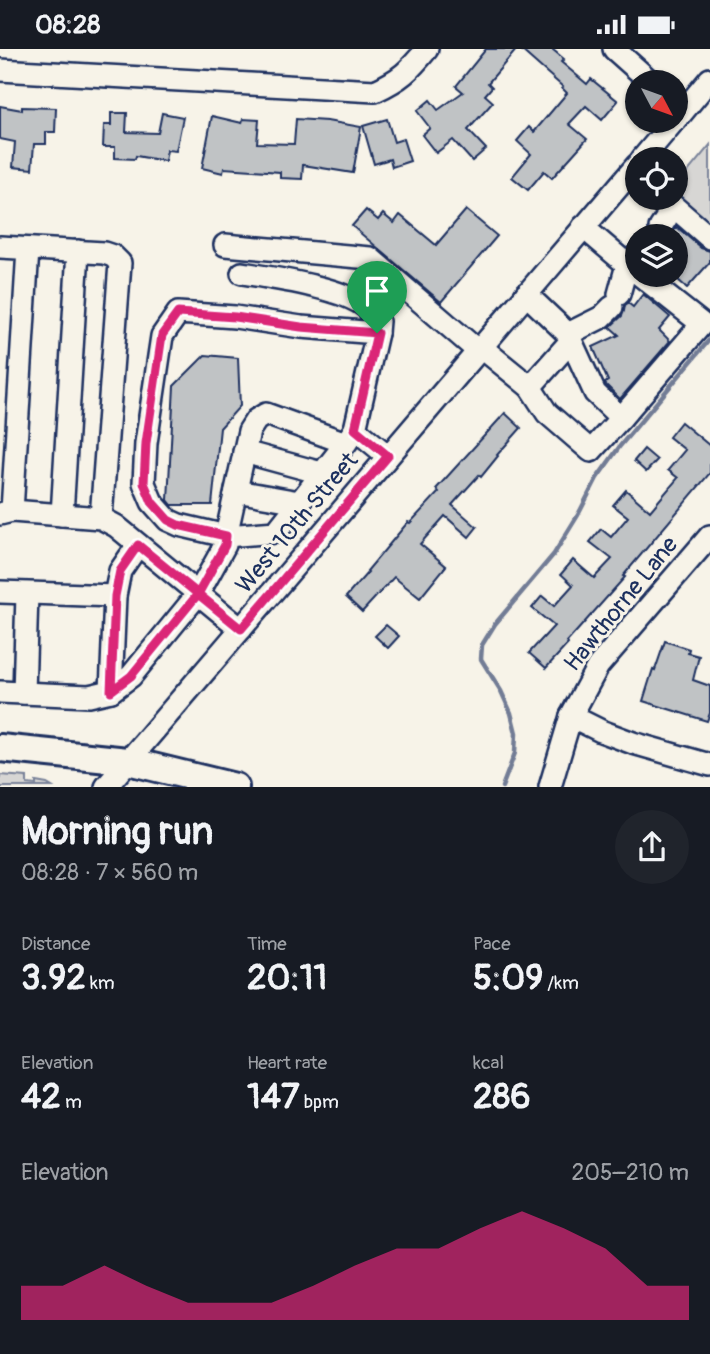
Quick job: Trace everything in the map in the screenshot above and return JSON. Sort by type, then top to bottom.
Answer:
[{"type":"main road","points":[[0,748],[128,761],[235,787]]},
{"type":"street","points":[[0,70],[374,91],[396,81],[427,49]]},
{"type":"street","points":[[614,49],[638,70]]},
{"type":"street","name":"West 10th Street","points":[[688,102],[710,79]]},
{"type":"street","name":"West 10th Street","points":[[652,147],[663,133]]},
{"type":"street","name":"West 10th Street","points":[[106,787],[625,180]]},
{"type":"street","points":[[678,210],[710,238]]},
{"type":"street","points":[[583,227],[625,259]]},
{"type":"street","points":[[225,245],[370,258],[479,349],[530,387],[547,413],[592,451],[706,318],[663,287]]},
{"type":"street","points":[[0,247],[104,253],[113,256],[120,263],[101,518]]},
{"type":"street","points":[[28,249],[6,512],[101,518],[116,526],[241,629]]},
{"type":"street","points":[[62,515],[78,251]]},
{"type":"street","points":[[242,273],[295,282],[342,295],[366,307],[378,321],[377,333],[351,436],[275,532],[226,536],[178,525],[168,520],[152,502],[144,483],[146,443],[162,335],[178,313],[377,333]]},
{"type":"street","points":[[530,387],[569,338],[602,317],[625,285]]},
{"type":"street","points":[[526,294],[569,338],[595,393],[621,418]]},
{"type":"street","points":[[0,692],[89,696],[111,691],[131,676],[198,594],[225,545],[249,431],[256,420],[266,414],[351,436],[388,456]]},
{"type":"street","points":[[244,452],[321,473]]},
{"type":"street","points":[[236,491],[299,502]]},
{"type":"street","name":"Hawthorne Lane","points":[[550,787],[571,716],[598,666],[710,536]]},
{"type":"street","points":[[111,691],[115,596],[120,571],[138,545]]},
{"type":"street","points":[[0,592],[115,596]]},
{"type":"street","points":[[24,693],[27,594]]},
{"type":"street","points":[[571,716],[633,743],[710,765]]},
{"type":"green space","points":[[710,145],[710,229],[688,209],[688,172]]},
{"type":"green space","points":[[0,775],[27,777],[27,784],[36,785],[36,782],[52,787],[0,787]]},
{"type":"building","points":[[486,49],[517,49],[488,83],[492,87],[485,95],[493,102],[468,130],[486,149],[472,161],[453,140],[436,153],[422,135],[430,128],[417,111],[430,100],[438,110],[463,92],[456,86]]},
{"type":"building","points":[[520,49],[552,49],[564,59],[561,62],[587,84],[591,79],[618,101],[602,120],[586,106],[569,124],[587,139],[552,178],[544,171],[528,190],[512,177],[531,154],[517,141],[529,127],[534,132],[567,93]]},
{"type":"building","points":[[0,106],[22,110],[22,107],[56,108],[55,132],[46,132],[46,144],[34,144],[32,169],[13,167],[15,142],[0,139]]},
{"type":"building","points":[[111,113],[127,113],[126,132],[158,133],[162,113],[183,117],[176,151],[167,150],[165,161],[136,156],[135,159],[115,158],[115,147],[103,147],[104,125],[111,125]]},
{"type":"building","points":[[212,116],[242,123],[243,119],[259,120],[257,143],[294,144],[296,119],[361,127],[353,173],[303,165],[302,179],[280,178],[280,172],[224,168],[223,173],[202,168]]},
{"type":"building","points":[[387,119],[394,142],[403,139],[410,161],[392,167],[390,159],[374,164],[363,126]]},
{"type":"building","points":[[366,210],[378,220],[383,214],[394,223],[400,215],[436,245],[466,210],[497,236],[441,302],[352,226]]},
{"type":"building","points":[[688,237],[701,248],[710,251],[710,262],[688,287]]},
{"type":"building","points":[[643,294],[670,317],[659,330],[670,341],[620,399],[606,385],[608,381],[593,347],[619,335],[610,327],[622,316],[625,305],[628,303],[633,307]]},
{"type":"building","points":[[205,355],[238,358],[240,406],[220,428],[212,505],[172,505],[168,500],[174,386]]},
{"type":"building","points":[[505,413],[521,428],[481,477],[479,475],[452,505],[477,527],[469,537],[445,516],[420,544],[446,566],[420,598],[394,577],[362,612],[346,597],[408,522],[410,523],[439,492],[436,489]]},
{"type":"building","points":[[681,422],[710,446],[710,473],[546,668],[529,653],[554,626],[532,608],[542,596],[554,606],[573,585],[561,574],[573,560],[594,578],[612,559],[590,542],[601,529],[611,537],[628,517],[613,505],[626,490],[650,511],[678,478],[668,470],[685,450],[669,437]]},
{"type":"building","points":[[644,449],[657,460],[646,472],[634,461]]},
{"type":"building","points":[[386,625],[399,636],[388,648],[375,636]]},
{"type":"building","points":[[665,641],[689,649],[688,653],[699,656],[693,680],[710,686],[710,713],[707,721],[643,701]]},
{"type":"waterway","points":[[502,787],[515,753],[516,733],[501,691],[481,659],[482,645],[495,624],[554,554],[597,478],[620,446],[710,339]]},
{"type":"route","points":[[377,333],[178,313],[162,335],[146,443],[144,483],[152,502],[168,520],[178,525],[226,536],[225,545],[198,594],[131,676],[111,691],[115,596],[120,571],[138,545],[198,594],[241,629],[388,456],[355,429],[377,333]]}]
